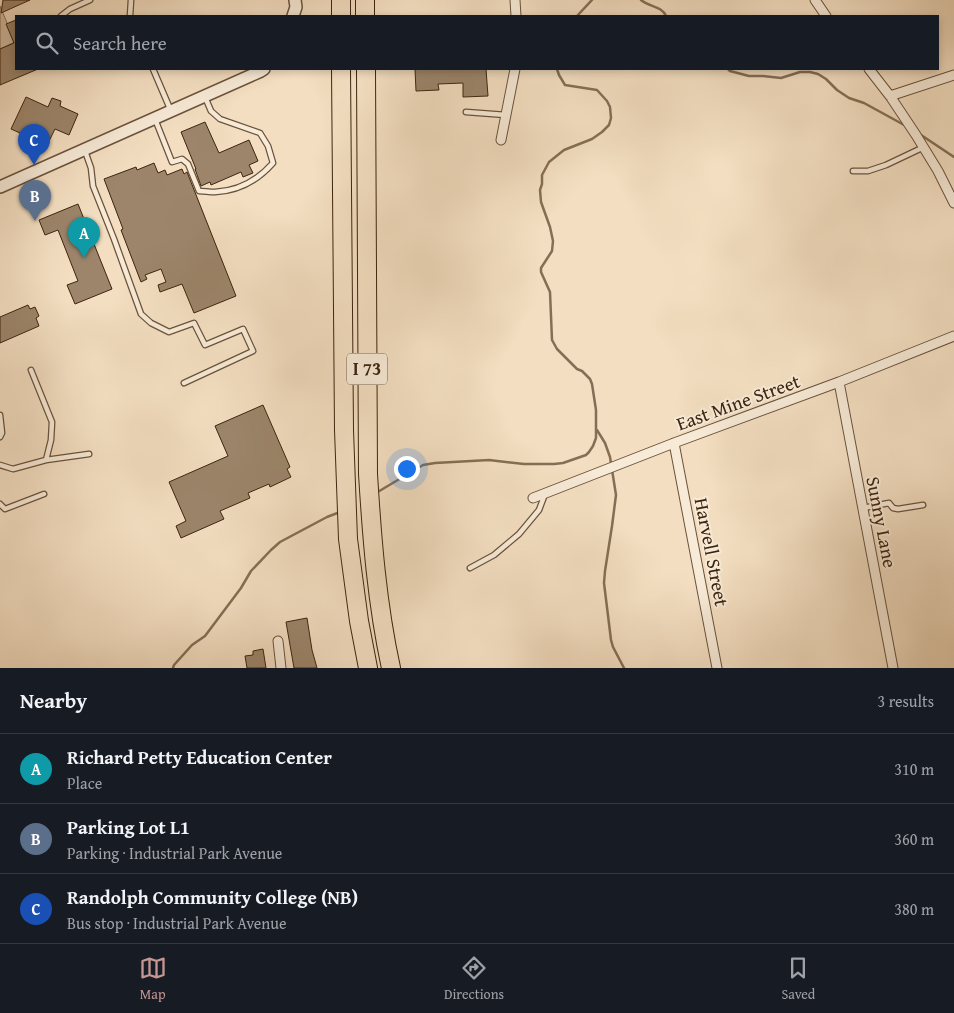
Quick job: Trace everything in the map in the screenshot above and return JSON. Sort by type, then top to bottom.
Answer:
[{"type":"highway","points":[[340,0],[341,15]]},
{"type":"highway","points":[[365,0],[365,15]]},
{"type":"highway","name":"I 73","points":[[341,70],[344,430],[348,539],[359,622],[368,668]]},
{"type":"highway","name":"I 73","points":[[366,70],[368,474],[373,549],[391,668]]},
{"type":"street","points":[[293,15],[296,7],[295,0]]},
{"type":"street","points":[[515,0],[516,15]]},
{"type":"street","points":[[815,0],[825,15]]},
{"type":"street","points":[[0,187],[263,70]]},
{"type":"street","points":[[501,140],[515,70]]},
{"type":"street","points":[[869,70],[890,96],[924,147],[954,204]]},
{"type":"street","points":[[890,96],[954,75]]},
{"type":"street","name":"East Mine Street","points":[[533,498],[674,443],[840,382],[954,336]]},
{"type":"street","name":"Sunny Lane","points":[[840,382],[893,668]]},
{"type":"street","name":"Harvell Street","points":[[674,443],[717,668]]},
{"type":"street","points":[[278,641],[281,668]]},
{"type":"lane","points":[[62,15],[70,9],[90,0]]},
{"type":"lane","points":[[130,15],[131,0]]},
{"type":"lane","points":[[153,70],[172,112]]},
{"type":"lane","points":[[155,119],[172,162],[182,159],[188,164],[199,191],[214,192],[236,189],[256,179],[273,163],[268,146],[260,133],[220,119],[211,111],[205,97]]},
{"type":"lane","points":[[466,112],[506,115]]},
{"type":"lane","points":[[853,171],[873,170],[924,147]]},
{"type":"lane","points":[[84,150],[91,168],[93,186],[141,314],[151,323],[169,332],[194,322],[205,345],[243,329],[253,352],[184,383]]},
{"type":"lane","points":[[31,370],[52,422],[51,440],[46,460]]},
{"type":"lane","points":[[0,415],[2,433],[0,437]]},
{"type":"lane","points":[[0,465],[13,468],[46,460],[89,454]]},
{"type":"lane","points":[[470,568],[494,555],[519,534],[539,510],[546,493]]},
{"type":"lane","points":[[0,504],[5,509],[44,494]]},
{"type":"lane","points":[[863,508],[889,503],[893,508],[898,509],[923,505]]},
{"type":"shaded area","points":[[0,6],[15,42],[0,49]]},
{"type":"building","points":[[3,0],[30,0],[1,13]]},
{"type":"building","points":[[15,20],[15,70],[36,70],[0,85],[0,49],[14,43],[6,24]]},
{"type":"building","points":[[415,70],[486,70],[488,96],[463,97],[463,83],[438,84],[439,90],[416,91]]},
{"type":"building","points":[[26,97],[48,107],[52,98],[61,101],[60,106],[78,114],[69,135],[55,129],[47,145],[11,129]]},
{"type":"building","points":[[205,122],[219,153],[249,140],[258,161],[249,165],[253,173],[243,177],[241,172],[211,185],[210,182],[201,186],[181,132]]},
{"type":"building","points":[[154,163],[158,173],[165,170],[167,175],[182,169],[184,174],[187,172],[236,296],[194,313],[182,284],[160,292],[158,285],[166,282],[161,269],[145,275],[147,279],[141,282],[104,179],[136,167],[137,170]]},
{"type":"building","points":[[78,204],[112,289],[75,304],[67,285],[78,281],[58,230],[45,235],[39,220]]},
{"type":"building","points":[[28,305],[30,309],[35,307],[39,316],[36,318],[39,326],[0,343],[0,317]]},
{"type":"building","points":[[263,405],[290,467],[287,469],[291,477],[270,487],[269,484],[248,493],[250,498],[220,511],[224,519],[181,538],[176,526],[186,521],[169,482],[228,456],[215,426]]},
{"type":"building","points":[[307,618],[317,668],[294,668],[286,622]]},
{"type":"building","points":[[263,649],[266,668],[247,668],[245,656],[253,655],[253,651]]},
{"type":"waterway","points":[[578,15],[592,0]]},
{"type":"waterway","points":[[641,0],[662,10],[665,15]]},
{"type":"waterway","points":[[376,493],[423,465],[489,460],[524,464],[563,463],[586,455],[593,446],[596,438],[596,410],[592,384],[590,379],[557,349],[552,340],[550,292],[541,268],[552,251],[553,241],[541,202],[540,190],[542,175],[549,162],[564,150],[592,139],[602,132],[609,125],[611,118],[610,107],[597,90],[565,85],[557,70]]},
{"type":"waterway","points":[[729,70],[749,76],[781,78],[800,72],[818,74],[849,98],[864,103],[906,126]]},
{"type":"waterway","points":[[918,133],[954,157]]},
{"type":"waterway","points":[[597,430],[605,443],[610,457],[616,495],[604,583],[611,640],[624,668]]},
{"type":"waterway","points":[[173,668],[192,645],[205,636],[241,588],[251,571],[271,550],[280,542],[340,512]]},
{"type":"place","name":"Randolph Community College (NB)","points":[[34,165]]},
{"type":"place","name":"Parking Lot L1","points":[[35,221]]},
{"type":"place","name":"Richard Petty Education Center","points":[[84,258]]}]
